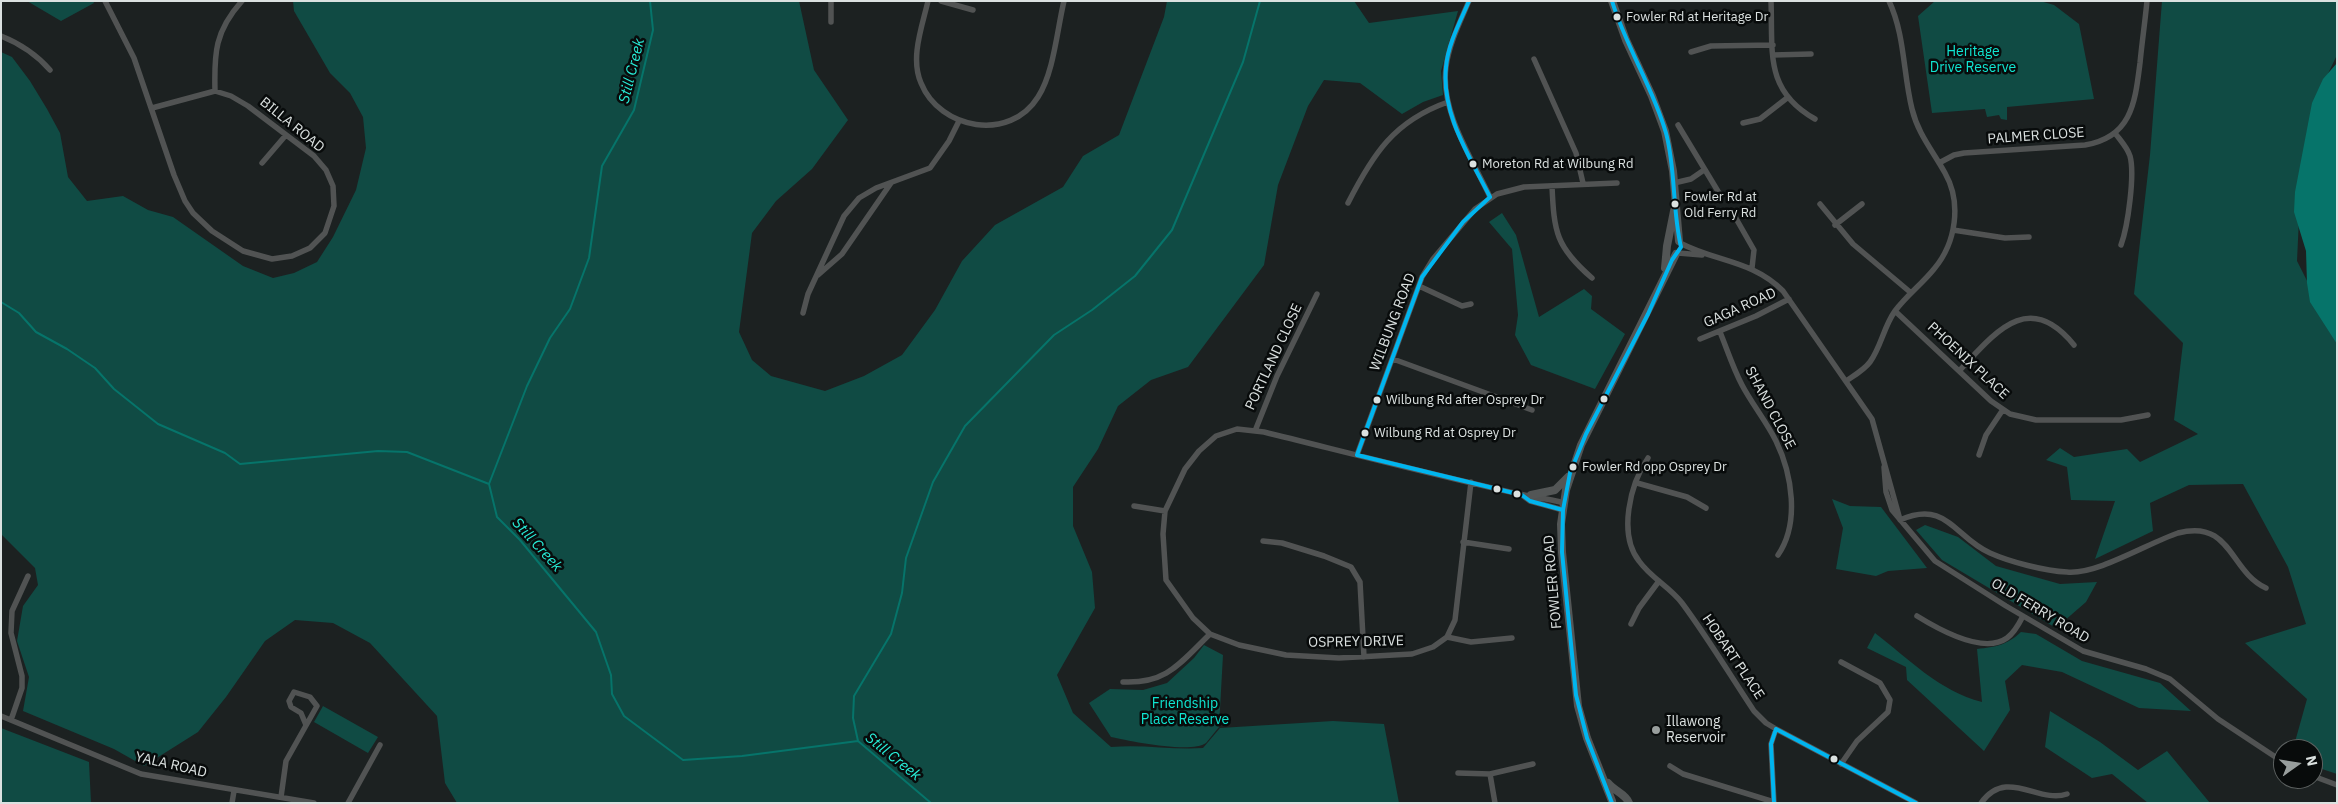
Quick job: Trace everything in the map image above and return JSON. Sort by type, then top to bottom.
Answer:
[{"type":"street","name":"BILLA ROAD","points":[[106,1],[134,58],[174,175],[193,213],[212,231],[244,251],[272,259],[292,256],[310,248],[325,233],[334,206],[334,186],[326,170],[314,156],[248,106],[231,96],[215,91]]},
{"type":"street","points":[[152,108],[215,91],[215,47],[222,26],[242,1]]},
{"type":"street","points":[[831,1],[831,22]]},
{"type":"street","points":[[928,1],[917,49],[917,67],[920,82],[929,99],[941,111],[958,121],[976,126],[1006,121],[1031,105],[1045,84],[1064,1]]},
{"type":"street","points":[[941,1],[973,10]]},
{"type":"street","points":[[1469,1],[1454,38],[1446,67],[1448,102],[1455,123],[1490,197]]},
{"type":"street","name":"FOWLER ROAD","points":[[1612,1],[1626,40],[1661,118],[1668,142],[1679,242]]},
{"type":"street","points":[[1771,1],[1773,55],[1778,83],[1787,98],[1815,119]]},
{"type":"street","points":[[1846,381],[1870,362],[1895,311],[1910,292],[1937,266],[1946,252],[1953,230],[1953,193],[1948,179],[1923,139],[1914,116],[1898,25],[1889,1]]},
{"type":"street","name":"PALMER CLOSE","points":[[1939,163],[1960,154],[2085,145],[2099,142],[2114,133],[2126,120],[2134,102],[2147,1]]},
{"type":"street","points":[[1,36],[35,54],[50,70]]},
{"type":"street","points":[[1692,52],[1711,46],[1773,44]]},
{"type":"street","points":[[1773,55],[1811,54]]},
{"type":"street","points":[[1534,59],[1576,153],[1583,183]]},
{"type":"street","points":[[1743,123],[1760,119],[1787,98]]},
{"type":"street","points":[[1348,203],[1389,138],[1419,114],[1448,102]]},
{"type":"street","points":[[803,313],[815,278],[844,216],[859,198],[890,183],[930,168],[949,141],[958,121]]},
{"type":"street","points":[[1678,125],[1719,193]]},
{"type":"street","points":[[2114,133],[2128,151],[2131,164],[2127,225],[2121,245]]},
{"type":"street","points":[[262,163],[286,134]]},
{"type":"street","points":[[1674,183],[1691,179],[1704,170]]},
{"type":"street","points":[[815,278],[842,254],[890,183]]},
{"type":"street","name":"WILBUNG ROAD","points":[[1358,455],[1418,286],[1433,259],[1475,209],[1490,197],[1517,188],[1583,183],[1617,183]]},
{"type":"street","points":[[1552,186],[1554,224],[1562,245],[1578,266],[1592,278]]},
{"type":"street","points":[[1820,204],[1835,225],[1853,244],[1910,292]]},
{"type":"street","points":[[1835,225],[1862,204]]},
{"type":"street","name":"FOWLER ROAD","points":[[1662,282],[1667,262],[1667,245],[1675,205]]},
{"type":"street","points":[[1734,214],[1754,250],[1752,268]]},
{"type":"street","points":[[1953,230],[2005,238],[2028,237]]},
{"type":"street","points":[[1671,240],[1679,242],[1681,249],[1677,254],[1670,253],[1667,245],[1671,240]]},
{"type":"street","name":"OLD FERRY ROAD","points":[[1679,242],[1709,255],[1752,268],[1776,284],[1789,299],[1872,419],[1884,467],[1887,499],[1892,510],[1935,561],[2023,616],[2090,654],[2146,669],[2170,679],[2218,719],[2273,755]]},
{"type":"street","name":"FOWLER ROAD","points":[[1612,802],[1584,726],[1575,685],[1562,552],[1563,506],[1570,473],[1590,424],[1677,254]]},
{"type":"street","name":"OLD FERRY ROAD","points":[[1677,254],[1709,255]]},
{"type":"street","points":[[1418,286],[1462,306],[1471,304]]},
{"type":"street","name":"PORTLAND CLOSE","points":[[1254,431],[1277,376],[1317,294]]},
{"type":"street","name":"GAGA ROAD","points":[[1700,339],[1720,332],[1789,299]]},
{"type":"street","name":"PHOENIX PLACE","points":[[1895,311],[2002,410],[2017,417],[2036,420],[2120,420],[2148,415]]},
{"type":"street","points":[[1959,371],[1995,333],[2016,320],[2031,319],[2050,323],[2062,330],[2074,344]]},
{"type":"street","name":"SHAND CLOSE","points":[[1720,332],[1742,385],[1772,434],[1785,465],[1790,492],[1790,530],[1778,555]]},
{"type":"street","points":[[1393,358],[1532,410]]},
{"type":"street","points":[[1979,455],[1986,435],[2002,410]]},
{"type":"street","name":"OSPREY DRIVE","points":[[1447,637],[1432,647],[1412,654],[1339,658],[1286,655],[1239,645],[1210,634],[1193,618],[1166,580],[1163,534],[1165,511],[1185,469],[1199,451],[1216,436],[1237,429],[1254,431],[1358,455],[1522,495],[1531,495],[1563,506]]},
{"type":"street","name":"HOBART PLACE","points":[[1648,458],[1641,468],[1628,514],[1628,537],[1639,562],[1683,604],[1757,714],[1776,729],[1916,803]]},
{"type":"street","points":[[1531,495],[1555,490],[1570,473]]},
{"type":"street","points":[[1471,482],[1454,620],[1447,637],[1471,642],[1512,638]]},
{"type":"street","points":[[1637,483],[1687,498],[1706,508]]},
{"type":"street","name":"OSPREY DRIVE","points":[[1522,495],[1530,501],[1563,506]]},
{"type":"street","points":[[1134,506],[1165,511]]},
{"type":"street","points":[[1900,520],[1920,513],[1932,515],[1954,525],[1989,553],[2068,572],[2091,568],[2187,530],[2205,532],[2223,541],[2249,577],[2266,588]]},
{"type":"street","points":[[1263,541],[1282,543],[1324,556],[1351,567],[1360,582],[1364,657]]},
{"type":"street","points":[[1463,542],[1509,549]]},
{"type":"street","points":[[11,720],[22,688],[22,676],[11,633],[12,611],[28,576]]},
{"type":"street","points":[[1631,624],[1638,608],[1659,581]]},
{"type":"street","points":[[1917,616],[1950,635],[1978,642],[1999,642],[2008,638],[2023,616]]},
{"type":"street","points":[[1122,682],[1142,683],[1163,677],[1210,634]]},
{"type":"street","points":[[1841,662],[1880,683],[1890,700],[1888,712],[1857,741],[1842,764]]},
{"type":"street","points":[[280,797],[286,761],[317,706],[316,702],[310,697],[294,692],[289,701],[291,707],[301,713],[306,724]]},
{"type":"street","name":"YALA ROAD","points":[[1,716],[141,774],[314,803]]},
{"type":"street","points":[[1670,766],[1682,774],[1774,802],[1771,744],[1776,729]]},
{"type":"street","points":[[348,803],[380,745]]},
{"type":"street","points":[[1458,773],[1490,774],[1533,764]]},
{"type":"street","points":[[1490,774],[1495,803]]},
{"type":"street","name":"FOWLER ROAD","points":[[1604,778],[1629,803]]},
{"type":"street","points":[[2323,780],[2337,785]]},
{"type":"street","points":[[1981,803],[1988,793],[1998,788],[2014,788],[2059,798],[2067,794]]},
{"type":"street","points":[[232,803],[234,791]]},
{"type":"street","points":[[1612,802],[1616,796],[1623,795]]},
{"type":"green space","points":[[27,1],[93,1],[94,3],[61,21]]},
{"type":"green space","points":[[293,1],[799,1],[814,70],[848,120],[812,169],[776,201],[752,233],[739,332],[752,360],[771,376],[825,391],[864,376],[902,355],[935,310],[962,261],[995,225],[1063,187],[1083,156],[1119,135],[1164,17],[1167,1],[1354,1],[1369,23],[1458,11],[1441,71],[1443,95],[1423,102],[1402,114],[1360,83],[1324,80],[1308,106],[1278,185],[1264,265],[1188,367],[1151,380],[1118,406],[1098,449],[1073,487],[1073,526],[1092,572],[1095,608],[1057,675],[1073,713],[1111,747],[1203,748],[1220,728],[1333,721],[1384,724],[1399,803],[457,803],[445,783],[437,716],[370,643],[333,623],[295,620],[265,641],[226,697],[198,732],[144,766],[114,749],[23,711],[29,677],[17,641],[23,606],[38,585],[35,568],[1,534],[1,52],[12,57],[30,81],[47,109],[60,133],[68,177],[87,201],[123,196],[148,210],[173,217],[243,266],[273,278],[294,273],[317,262],[333,237],[356,190],[366,148],[363,117],[350,93],[330,73],[294,11]]},
{"type":"green space","name":"Heritage Drive Reserve","points":[[1935,1],[2040,1],[2054,5],[2079,24],[2094,99],[2007,107],[2007,120],[2001,119],[1999,115],[1987,117],[1985,109],[1932,113],[1918,16]]},
{"type":"green space","points":[[2162,1],[2337,1],[2337,55],[2320,90],[2300,197],[2297,261],[2337,340],[2337,774],[2323,769],[2323,739],[2296,739],[2307,699],[2245,643],[2306,624],[2288,567],[2243,484],[2189,485],[2150,503],[2153,531],[2095,559],[2115,501],[2071,500],[2067,467],[2046,460],[2060,448],[2074,457],[2127,449],[2140,462],[2198,434],[2174,420],[2183,343],[2134,294],[2150,155]]},
{"type":"green space","points":[[1502,213],[1516,235],[1539,317],[1584,289],[1592,296],[1591,309],[1625,334],[1595,389],[1531,365],[1515,335],[1518,315],[1512,249],[1489,222]]},
{"type":"green space","points":[[1832,499],[1850,506],[1881,507],[1927,568],[1888,571],[1876,576],[1836,569],[1843,528]]},
{"type":"green space","points":[[1925,525],[1958,537],[1996,566],[2060,584],[2097,582],[2086,602],[2056,628],[1942,560],[1916,530]]},
{"type":"green space","points":[[2021,632],[2036,634],[2082,661],[2160,683],[2191,711],[2139,708],[2062,672],[2022,665],[2005,681],[2010,710],[1984,751],[1907,680],[1906,667],[1867,648],[1875,633],[1938,682],[1966,697],[1982,702],[1977,649],[2001,645]]},
{"type":"green space","name":"Friendship Place Reserve","points":[[1204,645],[1223,655],[1219,727],[1206,743],[1198,746],[1174,747],[1145,744],[1111,737],[1089,703],[1110,689],[1143,690],[1167,683],[1194,658]]},
{"type":"green space","points":[[323,706],[378,737],[368,753],[314,722]]},
{"type":"green space","points":[[2050,711],[2100,742],[2138,770],[2167,751],[2210,803],[2148,803],[2112,774],[2092,778],[2045,747]]},
{"type":"green space","points":[[1,728],[89,762],[91,803],[1,803]]},
{"type":"shaded area","points":[[2337,63],[2337,344],[2310,302],[2307,283],[2306,251],[2294,212],[2295,192],[2312,103],[2323,79]]},
{"type":"waterway","name":"Still Creek","points":[[650,1],[653,30],[634,110],[602,166],[589,258],[570,309],[550,338],[527,386],[489,484],[497,517],[520,540],[596,632],[611,675],[612,694],[624,716],[683,760],[742,756],[858,741],[931,803]]},
{"type":"waterway","points":[[858,741],[853,718],[854,696],[891,634],[902,593],[906,558],[933,482],[965,426],[1054,335],[1092,310],[1135,276],[1172,230],[1243,62],[1260,1]]},
{"type":"waterway","points":[[1,302],[19,313],[36,332],[67,349],[95,368],[114,389],[158,424],[225,453],[240,464],[378,451],[407,452],[489,484]]},
{"type":"transit line","points":[[1469,1],[1449,50],[1446,84],[1452,118],[1466,151],[1490,197]]},
{"type":"transit line","points":[[1612,1],[1661,116],[1666,133],[1681,247],[1672,260],[1648,314],[1586,434],[1570,473],[1563,510],[1562,552],[1576,695],[1587,738],[1612,803]]},
{"type":"transit line","points":[[1357,455],[1422,277],[1463,222],[1490,197]]},
{"type":"transit line","points":[[1357,455],[1522,495],[1530,501],[1563,510]]},
{"type":"transit line","points":[[1776,729],[1916,803]]},
{"type":"transit line","points":[[1774,803],[1771,744],[1776,729]]},
{"type":"place","name":"Fowler Rd at Heritage Dr","points":[[1617,17]]},
{"type":"place","name":"Moreton Rd at Wilbung Rd","points":[[1473,164]]},
{"type":"place","name":"Fowler Rd at Old Ferry Rd","points":[[1675,204]]},
{"type":"place","name":"Wilbung Rd after Osprey Dr","points":[[1377,400]]},
{"type":"place","name":"Wilbung Rd at Osprey Dr","points":[[1365,433]]},
{"type":"place","name":"Fowler Rd opp Osprey Dr","points":[[1573,467]]},
{"type":"place","name":"Illawong Reservoir","points":[[1656,730]]}]
